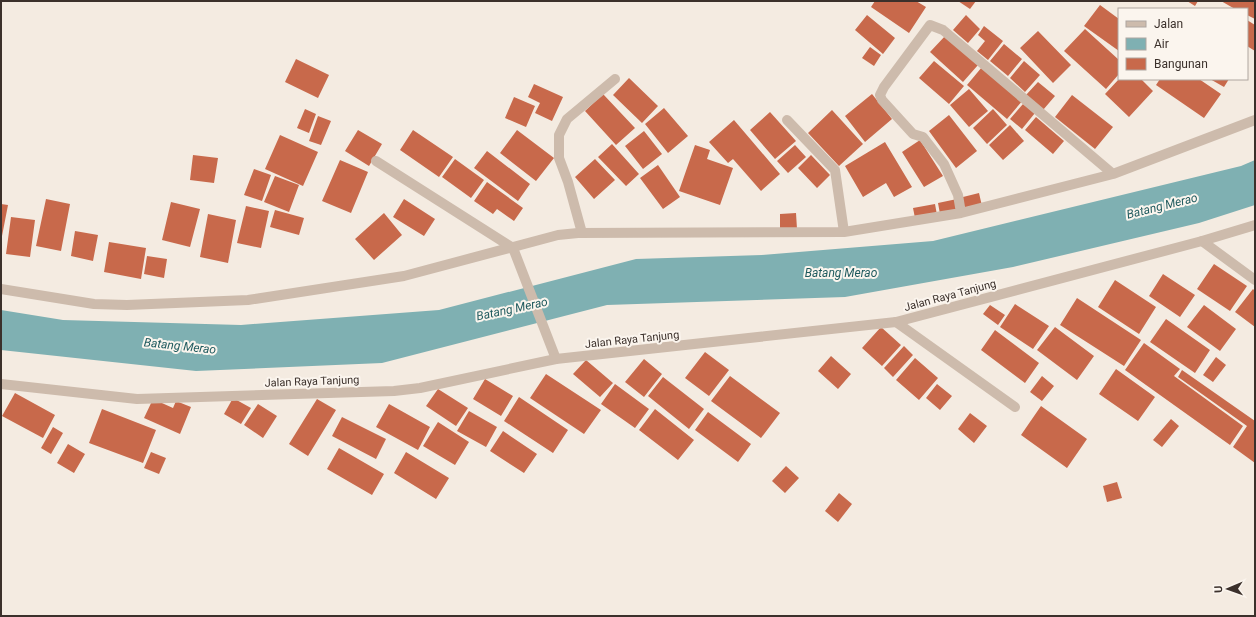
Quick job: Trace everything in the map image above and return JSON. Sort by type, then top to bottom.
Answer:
[{"type":"street","points":[[961,213],[958,195],[944,164],[923,137],[913,134],[882,100],[880,95],[884,87],[930,25],[943,30],[1113,174]]},
{"type":"street","points":[[582,233],[568,182],[558,158],[559,135],[567,119],[615,80]]},
{"type":"street","points":[[787,120],[835,170],[844,232]]},
{"type":"street","points":[[1,289],[94,304],[127,305],[248,300],[404,276],[558,235],[582,233],[844,232],[961,213],[1113,174],[1255,120]]},
{"type":"street","points":[[376,161],[513,248],[556,360]]},
{"type":"street","name":"Jalan Raya Tanjung","points":[[1,384],[137,399],[394,391],[420,388],[556,360],[896,322],[1202,241],[1255,225]]},
{"type":"street","points":[[1202,241],[1255,280]]},
{"type":"street","points":[[896,322],[1015,408]]},
{"type":"water","name":"Batang Merao","points":[[1255,160],[1255,205],[1199,223],[1013,267],[845,297],[607,305],[382,363],[196,371],[1,350],[1,310],[63,320],[241,325],[439,310],[636,259],[762,255],[933,241],[1241,166]]},
{"type":"building","points":[[875,1],[916,1],[926,7],[909,33],[871,7]]},
{"type":"building","points":[[958,1],[976,1],[970,9]]},
{"type":"building","points":[[1187,1],[1198,1],[1195,6]]},
{"type":"building","points":[[1221,1],[1255,1],[1255,19],[1248,16],[1248,8],[1233,8]]},
{"type":"building","points":[[1100,5],[1118,18],[1118,50],[1084,26]]},
{"type":"building","points":[[867,15],[895,38],[883,54],[855,30]]},
{"type":"building","points":[[966,15],[980,29],[968,43],[953,30]]},
{"type":"building","points":[[1248,21],[1255,25],[1255,51],[1248,47]]},
{"type":"building","points":[[984,26],[1003,41],[988,60],[977,51],[985,41],[978,35]]},
{"type":"building","points":[[1085,29],[1118,59],[1118,75],[1106,89],[1064,51]]},
{"type":"building","points":[[1038,31],[1071,65],[1053,83],[1020,48]]},
{"type":"building","points":[[946,35],[978,65],[963,82],[930,52]]},
{"type":"building","points":[[1004,44],[1022,59],[1008,76],[990,61]]},
{"type":"building","points":[[870,47],[881,55],[874,66],[862,58]]},
{"type":"building","points":[[296,59],[329,75],[318,98],[285,82]]},
{"type":"building","points":[[934,61],[964,86],[949,104],[919,78]]},
{"type":"building","points":[[1024,61],[1040,75],[1025,92],[1010,78]]},
{"type":"building","points":[[982,67],[1023,100],[1007,119],[967,85]]},
{"type":"building","points":[[629,78],[658,106],[642,123],[613,95]]},
{"type":"building","points":[[1118,80],[1142,80],[1153,91],[1129,117],[1105,94]]},
{"type":"building","points":[[1159,80],[1200,80],[1221,94],[1204,118],[1156,85]]},
{"type":"building","points":[[1212,80],[1228,80],[1224,87]]},
{"type":"building","points":[[1038,82],[1055,96],[1043,110],[1026,95]]},
{"type":"building","points":[[534,84],[563,97],[552,121],[535,113],[540,103],[528,97]]},
{"type":"building","points":[[969,89],[988,111],[969,127],[950,105]]},
{"type":"building","points":[[603,94],[635,128],[616,145],[585,111]]},
{"type":"building","points":[[872,94],[892,119],[865,142],[845,116]]},
{"type":"building","points":[[1072,95],[1113,127],[1095,149],[1055,117]]},
{"type":"building","points":[[514,97],[535,106],[526,127],[505,118]]},
{"type":"building","points":[[1023,104],[1035,113],[1022,129],[1010,119]]},
{"type":"building","points":[[664,108],[688,136],[668,153],[645,124]]},
{"type":"building","points":[[305,109],[316,114],[309,133],[297,128]]},
{"type":"building","points":[[993,109],[1007,125],[987,144],[973,128]]},
{"type":"building","points":[[832,110],[863,144],[839,166],[808,133]]},
{"type":"building","points":[[770,112],[796,141],[775,159],[750,130]]},
{"type":"building","points":[[949,115],[977,151],[956,168],[929,131]]},
{"type":"building","points":[[318,116],[331,121],[321,145],[309,141]]},
{"type":"building","points":[[1036,117],[1064,141],[1053,154],[1025,130]]},
{"type":"building","points":[[734,120],[780,174],[761,191],[733,159],[728,163],[709,142]]},
{"type":"building","points":[[1010,125],[1024,141],[1003,160],[989,145]]},
{"type":"building","points":[[358,130],[382,144],[369,166],[345,151]]},
{"type":"building","points":[[413,130],[453,157],[439,177],[400,150]]},
{"type":"building","points":[[517,130],[554,158],[536,181],[500,153]]},
{"type":"building","points":[[644,131],[662,154],[643,169],[625,146]]},
{"type":"building","points":[[280,135],[318,152],[303,186],[265,169]]},
{"type":"building","points":[[920,140],[943,176],[924,187],[902,152]]},
{"type":"building","points":[[885,142],[912,187],[894,197],[886,183],[863,197],[845,166]]},
{"type":"building","points":[[612,144],[639,174],[626,186],[598,157]]},
{"type":"building","points":[[695,145],[710,150],[707,159],[733,168],[720,205],[679,191]]},
{"type":"building","points":[[795,145],[806,157],[788,173],[777,161]]},
{"type":"building","points":[[487,151],[530,184],[518,201],[474,168]]},
{"type":"building","points":[[193,155],[218,158],[214,183],[190,180]]},
{"type":"building","points":[[811,155],[830,175],[817,188],[798,168]]},
{"type":"building","points":[[455,159],[484,180],[471,198],[442,177]]},
{"type":"building","points":[[595,159],[615,180],[594,199],[575,177]]},
{"type":"building","points":[[340,160],[368,172],[351,213],[322,201]]},
{"type":"building","points":[[658,165],[680,197],[663,209],[640,178]]},
{"type":"building","points":[[254,169],[271,175],[262,201],[244,195]]},
{"type":"building","points":[[275,176],[299,185],[289,212],[264,202]]},
{"type":"building","points":[[487,182],[523,208],[514,221],[497,209],[493,214],[474,201]]},
{"type":"building","points":[[979,193],[982,206],[962,210],[959,198]]},
{"type":"building","points":[[46,199],[70,204],[61,251],[36,246]]},
{"type":"building","points":[[404,199],[435,219],[424,236],[393,217]]},
{"type":"building","points":[[957,199],[960,211],[940,214],[938,203]]},
{"type":"building","points":[[171,202],[200,209],[190,247],[162,240]]},
{"type":"building","points":[[1,204],[8,205],[2,236],[1,236]]},
{"type":"building","points":[[935,204],[937,215],[915,218],[913,208]]},
{"type":"building","points":[[246,206],[269,211],[261,248],[237,243]]},
{"type":"building","points":[[275,210],[304,218],[299,235],[270,227]]},
{"type":"building","points":[[384,213],[402,235],[374,260],[355,239]]},
{"type":"building","points":[[796,213],[797,229],[780,229],[780,214]]},
{"type":"building","points":[[208,214],[236,220],[228,263],[200,257]]},
{"type":"building","points":[[11,217],[35,220],[30,257],[6,254]]},
{"type":"building","points":[[75,231],[98,235],[93,261],[71,256]]},
{"type":"building","points":[[109,242],[146,248],[141,279],[104,272]]},
{"type":"building","points":[[147,256],[167,259],[164,278],[144,274]]},
{"type":"building","points":[[1214,264],[1247,286],[1230,311],[1197,289]]},
{"type":"building","points":[[1163,274],[1195,295],[1180,317],[1149,296]]},
{"type":"building","points":[[1115,280],[1156,307],[1139,334],[1098,307]]},
{"type":"building","points":[[1253,289],[1255,291],[1255,327],[1235,312]]},
{"type":"building","points":[[1077,298],[1141,340],[1124,366],[1060,325]]},
{"type":"building","points":[[1015,304],[1049,326],[1033,349],[1000,327]]},
{"type":"building","points":[[990,305],[1005,315],[998,325],[983,314]]},
{"type":"building","points":[[1204,305],[1236,329],[1220,351],[1187,327]]},
{"type":"building","points":[[1166,319],[1210,350],[1195,373],[1150,342]]},
{"type":"building","points":[[881,327],[901,345],[882,366],[862,348]]},
{"type":"building","points":[[1055,327],[1094,356],[1077,380],[1037,350]]},
{"type":"building","points":[[995,330],[1039,363],[1025,383],[981,350]]},
{"type":"building","points":[[1144,343],[1180,369],[1174,376],[1243,426],[1230,445],[1125,370]]},
{"type":"building","points":[[904,346],[913,355],[893,377],[884,368]]},
{"type":"building","points":[[705,352],[729,370],[709,396],[685,378]]},
{"type":"building","points":[[831,356],[851,374],[838,389],[818,371]]},
{"type":"building","points":[[1216,357],[1226,365],[1213,382],[1203,375]]},
{"type":"building","points":[[915,358],[938,378],[919,400],[896,380]]},
{"type":"building","points":[[644,359],[662,374],[644,397],[625,382]]},
{"type":"building","points":[[586,360],[613,383],[600,397],[573,374]]},
{"type":"building","points":[[1116,369],[1155,397],[1138,421],[1099,394]]},
{"type":"building","points":[[1182,370],[1255,421],[1255,463],[1233,447],[1247,426],[1178,377]]},
{"type":"building","points":[[546,374],[601,410],[584,434],[530,398]]},
{"type":"building","points":[[730,376],[780,413],[761,438],[711,401]]},
{"type":"building","points":[[1042,376],[1054,386],[1042,401],[1030,392]]},
{"type":"building","points":[[663,377],[704,409],[689,429],[648,396]]},
{"type":"building","points":[[485,379],[513,396],[501,416],[473,399]]},
{"type":"building","points":[[615,384],[649,409],[635,428],[601,404]]},
{"type":"building","points":[[937,384],[952,396],[940,410],[926,398]]},
{"type":"building","points":[[438,389],[468,408],[456,426],[426,406]]},
{"type":"building","points":[[15,393],[55,415],[43,438],[2,416]]},
{"type":"building","points":[[519,397],[568,430],[553,453],[504,421]]},
{"type":"building","points":[[233,398],[251,408],[241,424],[224,414]]},
{"type":"building","points":[[153,399],[173,408],[176,401],[191,407],[180,434],[144,418]]},
{"type":"building","points":[[317,399],[336,410],[308,456],[289,444]]},
{"type":"building","points":[[258,404],[277,416],[263,438],[244,425]]},
{"type":"building","points":[[389,404],[430,427],[418,450],[376,427]]},
{"type":"building","points":[[1041,406],[1087,439],[1067,468],[1021,435]]},
{"type":"building","points":[[102,409],[156,430],[143,463],[89,443]]},
{"type":"building","points":[[655,409],[694,440],[678,460],[639,430]]},
{"type":"building","points":[[469,411],[497,427],[486,447],[457,431]]},
{"type":"building","points":[[708,412],[751,444],[738,462],[695,430]]},
{"type":"building","points":[[970,413],[987,426],[974,443],[958,429]]},
{"type":"building","points":[[342,417],[386,439],[376,459],[332,436]]},
{"type":"building","points":[[1171,419],[1179,426],[1162,447],[1153,440]]},
{"type":"building","points":[[438,422],[469,442],[455,465],[423,446]]},
{"type":"building","points":[[53,427],[63,433],[51,454],[41,448]]},
{"type":"building","points":[[503,431],[537,454],[524,473],[490,451]]},
{"type":"building","points":[[68,444],[85,454],[74,473],[57,463]]},
{"type":"building","points":[[339,448],[384,474],[372,495],[327,469]]},
{"type":"building","points":[[151,452],[166,458],[159,474],[144,468]]},
{"type":"building","points":[[406,452],[449,478],[436,499],[394,473]]},
{"type":"building","points":[[786,466],[799,478],[785,493],[772,481]]},
{"type":"building","points":[[1117,482],[1122,498],[1107,502],[1103,486]]},
{"type":"building","points":[[839,493],[852,504],[838,522],[825,511]]}]
